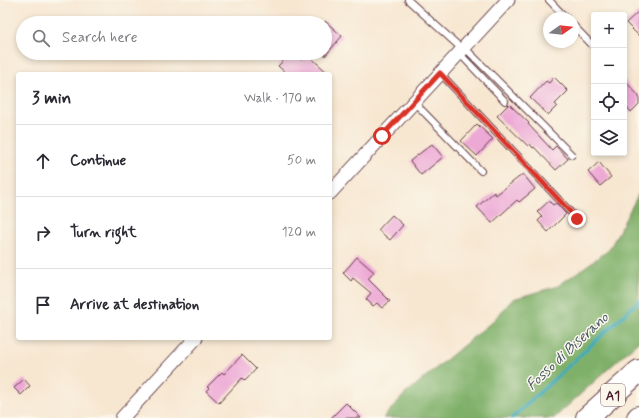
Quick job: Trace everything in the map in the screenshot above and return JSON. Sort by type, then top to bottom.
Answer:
[{"type":"highway","name":"A1","points":[[587,418],[639,372]]},
{"type":"street","points":[[332,191],[508,0]]},
{"type":"street","points":[[122,418],[194,340]]},
{"type":"lane","points":[[408,0],[572,155]]},
{"type":"lane","points":[[549,0],[560,12]]},
{"type":"lane","points":[[579,31],[591,43]]},
{"type":"lane","points":[[462,50],[505,101]]},
{"type":"lane","points":[[440,73],[577,219]]},
{"type":"lane","points":[[414,102],[481,171]]},
{"type":"green space","points":[[639,193],[639,341],[554,418],[383,418],[405,394],[493,321],[513,299],[558,286],[609,250]]},
{"type":"building","points":[[639,11],[639,36],[627,24],[627,22]]},
{"type":"building","points":[[332,27],[342,36],[332,48]]},
{"type":"building","points":[[284,60],[314,60],[327,72],[285,72],[278,66]]},
{"type":"building","points":[[554,77],[568,91],[555,104],[557,106],[548,115],[530,98],[546,81],[549,83]]},
{"type":"building","points":[[627,83],[639,96],[639,104],[631,112],[627,107]]},
{"type":"building","points":[[509,104],[529,123],[528,124],[552,150],[556,146],[568,159],[556,170],[534,147],[533,148],[530,144],[528,146],[497,116]]},
{"type":"building","points":[[477,124],[493,139],[477,156],[461,141]]},
{"type":"building","points":[[432,144],[443,157],[421,175],[410,161]]},
{"type":"building","points":[[599,162],[611,177],[600,186],[588,172]]},
{"type":"building","points":[[523,174],[535,189],[519,202],[517,200],[492,223],[477,207],[494,192],[496,195]]},
{"type":"building","points":[[549,201],[553,205],[556,203],[566,214],[548,232],[538,221],[542,217],[537,212]]},
{"type":"building","points":[[392,215],[403,225],[390,240],[378,230]]},
{"type":"building","points":[[357,257],[374,272],[368,279],[390,301],[382,308],[377,303],[373,306],[366,299],[371,293],[353,278],[351,281],[343,273]]},
{"type":"building","points":[[242,355],[256,369],[245,381],[242,378],[219,403],[206,391],[209,388],[207,387],[222,372],[224,374]]},
{"type":"building","points":[[24,379],[30,386],[21,395],[14,388]]},
{"type":"building","points":[[346,403],[361,418],[331,418]]},
{"type":"waterway","name":"Fosso di Biserano","points":[[512,418],[639,301]]},
{"type":"route","points":[[382,136],[440,73],[577,219]]}]
